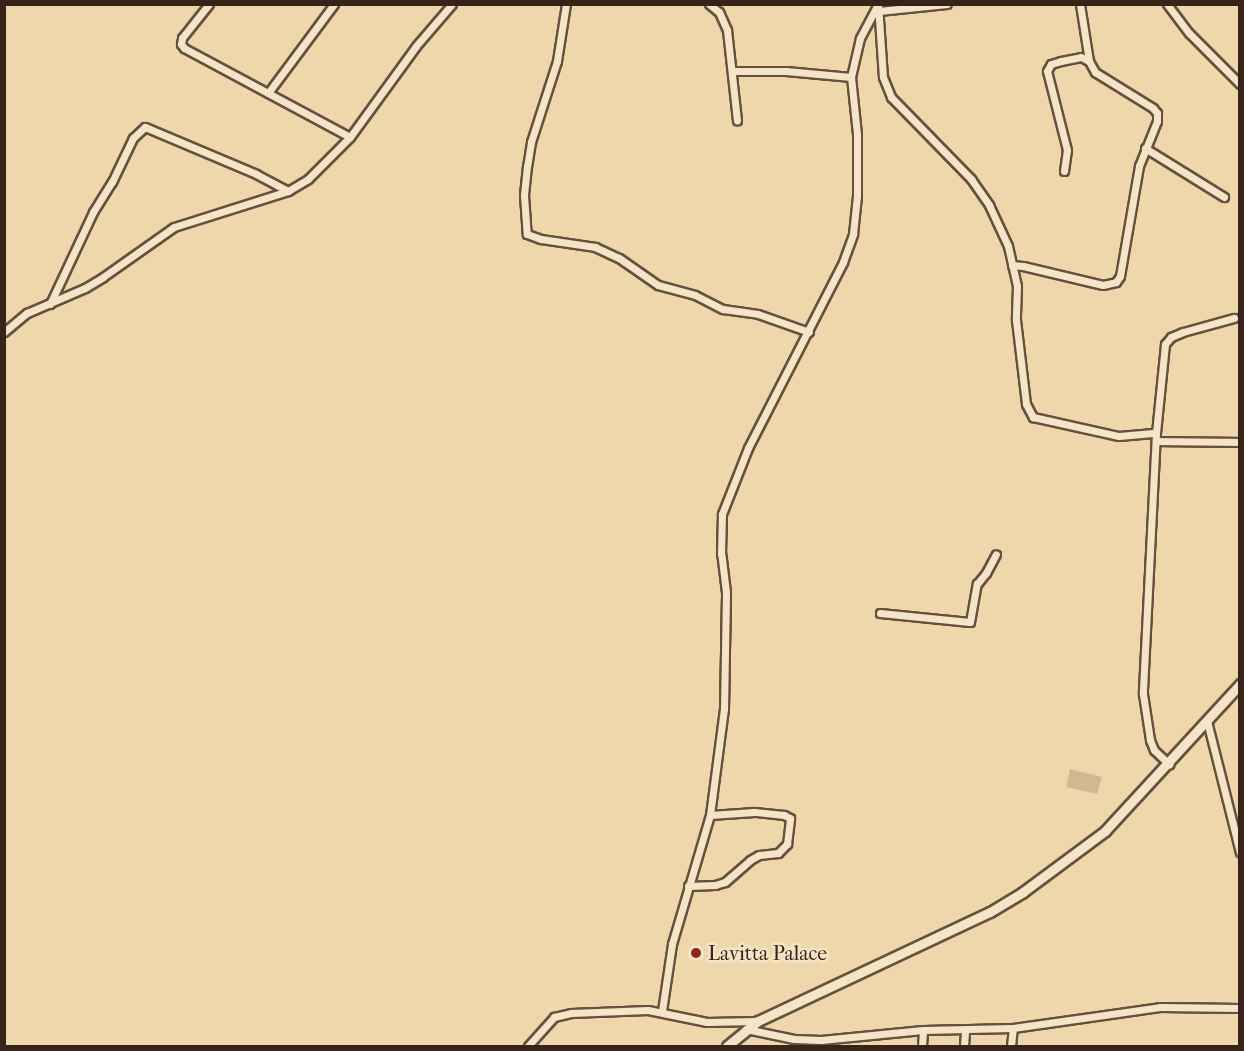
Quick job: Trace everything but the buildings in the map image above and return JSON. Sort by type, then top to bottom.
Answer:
[{"type":"street","points":[[209,4],[182,38],[181,44],[350,137]]},
{"type":"street","points":[[268,93],[334,4]]},
{"type":"street","points":[[4,332],[17,318],[104,277],[174,227],[288,191],[329,161],[350,137],[416,46],[452,4]]},
{"type":"street","points":[[566,4],[557,61],[531,142],[526,166],[524,195],[526,234],[541,239],[595,247],[619,258],[658,285],[695,295],[723,309],[758,314],[808,332]]},
{"type":"street","points":[[708,4],[719,12],[728,30],[734,71],[737,120]]},
{"type":"street","points":[[878,7],[947,4]]},
{"type":"street","points":[[1012,266],[1103,285],[1116,282],[1120,276],[1139,166],[1157,121],[1157,113],[1153,108],[1095,72],[1089,61],[1080,4]]},
{"type":"street","points":[[1167,4],[1189,33],[1239,84]]},
{"type":"street","points":[[662,1011],[672,944],[710,815],[724,709],[726,592],[721,554],[723,514],[748,448],[843,262],[853,234],[857,196],[856,134],[850,77],[860,38],[878,7]]},
{"type":"street","points":[[878,7],[883,77],[891,97],[959,165],[989,205],[1008,246],[1017,286],[1016,320],[1029,414],[1041,420],[1119,436],[1239,442]]},
{"type":"street","points":[[1064,171],[1067,150],[1047,71],[1051,64],[1061,61],[1081,57],[1089,61]]},
{"type":"street","points":[[734,71],[786,71],[850,77]]},
{"type":"street","points":[[50,304],[93,212],[112,182],[133,138],[145,127],[256,174],[288,191]]},
{"type":"street","points":[[1145,148],[1224,196]]},
{"type":"street","points":[[1169,764],[1154,750],[1150,740],[1143,694],[1156,437],[1165,344],[1171,337],[1184,332],[1234,318]]},
{"type":"street","points":[[880,613],[970,622],[977,584],[996,554]]},
{"type":"street","points":[[727,1047],[746,1029],[759,1021],[990,912],[1023,892],[1105,831],[1169,764],[1239,684]]},
{"type":"street","points":[[1207,721],[1239,852]]},
{"type":"street","points":[[688,886],[716,885],[725,882],[750,860],[759,855],[778,853],[788,844],[790,818],[784,814],[754,812],[710,815]]},
{"type":"street","points":[[746,1029],[794,1039],[821,1040],[923,1030],[1013,1028],[1160,1007],[1239,1008]]},
{"type":"street","points":[[528,1047],[554,1017],[603,1010],[662,1011],[675,1017],[707,1022],[759,1021]]},
{"type":"street","points":[[1011,1047],[1013,1028]]},
{"type":"street","points":[[922,1047],[923,1030]]},
{"type":"street","points":[[964,1030],[964,1047]]},
{"type":"shaded area","points":[[1070,769],[1102,777],[1097,794],[1066,787]]},
{"type":"place","name":"Lavitta Palace","points":[[696,953]]}]
